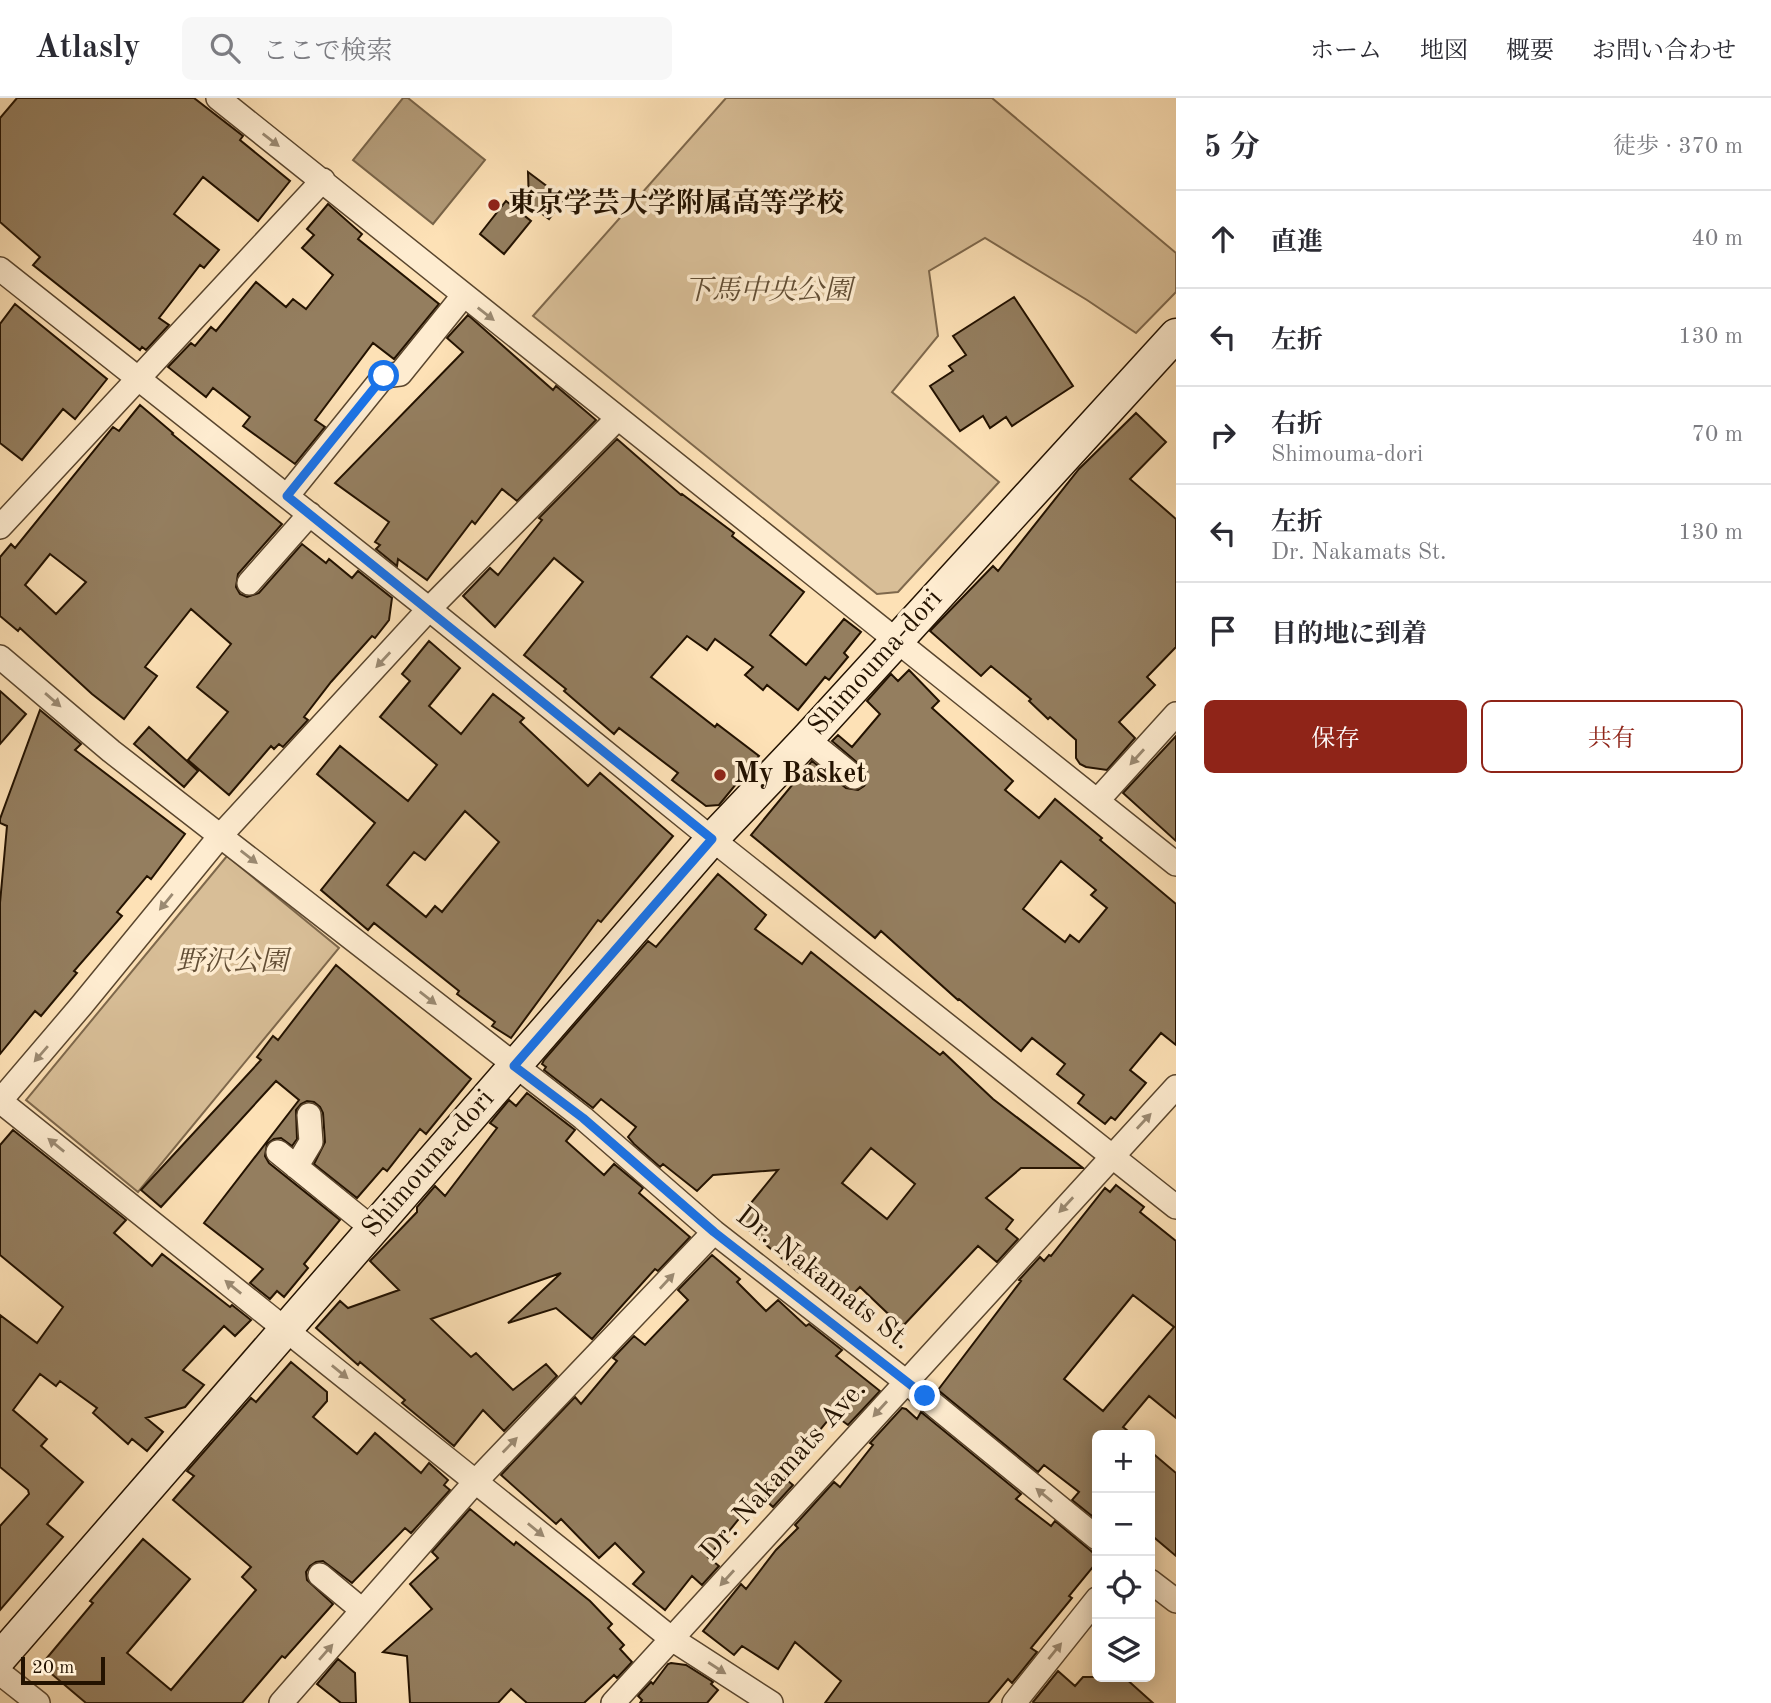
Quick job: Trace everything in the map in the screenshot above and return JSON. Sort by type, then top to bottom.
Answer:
[{"type":"street","points":[[218,98],[1176,864]]},
{"type":"street","points":[[0,527],[323,180]]},
{"type":"street","points":[[0,269],[1176,1207]]},
{"type":"street","points":[[287,496],[384,376],[400,374],[464,296]]},
{"type":"street","name":"Shimouma-dori","points":[[0,1658],[712,839],[807,739],[1176,335]]},
{"type":"street","points":[[617,419],[429,610],[221,835],[0,1101],[672,1639],[771,1703]]},
{"type":"street","points":[[249,583],[310,514]]},
{"type":"street","name":"Dr. Nakamats St.","points":[[0,657],[111,751],[583,1118],[714,1232],[905,1381],[1092,1534]]},
{"type":"street","points":[[1097,800],[1176,714]]},
{"type":"street","points":[[807,739],[854,777]]},
{"type":"street","name":"Dr. Nakamats Ave.","points":[[613,1703],[1176,1087]]},
{"type":"street","points":[[296,1167],[311,1142],[309,1115]]},
{"type":"street","points":[[278,1152],[373,1229]]},
{"type":"street","points":[[281,1703],[476,1481],[714,1232]]},
{"type":"street","points":[[320,1575],[362,1611]]},
{"type":"street","points":[[1155,1585],[1176,1601]]},
{"type":"street","points":[[1014,1703],[1092,1605]]},
{"type":"street","points":[[0,1672],[38,1703]]},
{"type":"green space","name":"下馬中央公園","points":[[726,98],[992,98],[1176,253],[1176,292],[1136,333],[985,238],[929,271],[938,336],[892,392],[999,482],[898,592],[877,594],[533,316]]},
{"type":"green space","name":"野沢公園","points":[[227,856],[339,948],[138,1192],[26,1100]]},
{"type":"shaded area","points":[[403,98],[408,98],[485,160],[433,224],[353,160]]},
{"type":"building","points":[[17,98],[194,98],[243,136],[240,140],[290,181],[258,221],[203,177],[174,214],[219,250],[204,268],[200,265],[159,318],[169,325],[146,350],[142,347],[140,350],[33,265],[40,257],[0,222],[0,118]]},
{"type":"building","points":[[528,172],[564,199],[549,219],[529,204]]},
{"type":"building","points":[[506,201],[531,221],[504,254],[480,234]]},
{"type":"building","points":[[328,204],[362,234],[358,239],[439,304],[394,359],[373,343],[315,420],[325,427],[295,464],[243,426],[250,417],[213,388],[206,397],[168,367],[191,343],[195,346],[211,327],[216,331],[256,282],[286,307],[293,299],[306,309],[333,275],[302,248],[314,235],[307,229]]},
{"type":"building","points":[[1014,297],[1073,386],[1012,426],[1006,417],[990,428],[983,416],[960,431],[930,386],[953,371],[949,366],[966,355],[953,336]]},
{"type":"building","points":[[15,304],[107,379],[75,419],[63,409],[22,460],[0,443],[0,324]]},
{"type":"building","points":[[468,315],[553,390],[556,386],[596,420],[517,501],[502,489],[475,524],[472,521],[427,580],[398,559],[397,566],[376,549],[380,545],[375,542],[389,522],[335,483],[463,352],[447,338]]},
{"type":"building","points":[[140,405],[282,524],[238,574],[236,587],[240,594],[247,597],[259,593],[302,544],[326,563],[329,559],[352,578],[358,571],[392,598],[389,620],[331,682],[304,717],[308,720],[283,747],[279,744],[274,749],[271,746],[229,795],[188,760],[228,712],[197,687],[231,644],[191,609],[145,667],[157,676],[124,719],[92,694],[20,628],[18,631],[0,616],[0,557],[11,544],[15,548],[113,427],[119,431]],"holes":[[[50,554],[86,582],[56,614],[25,585]]]},
{"type":"building","points":[[1136,413],[1166,442],[1130,479],[1176,519],[1176,647],[1147,677],[1155,685],[1119,722],[1135,738],[1107,770],[1080,764],[1076,758],[1076,740],[1050,717],[1048,719],[1029,701],[1031,699],[991,666],[981,676],[930,631],[993,566],[998,571],[1079,469]]},
{"type":"building","points":[[617,439],[681,495],[734,533],[732,536],[804,592],[770,635],[806,665],[844,619],[861,632],[844,653],[848,657],[829,680],[825,677],[798,710],[767,685],[763,690],[745,675],[753,667],[715,639],[707,650],[687,636],[651,677],[715,727],[717,724],[759,756],[719,805],[706,806],[672,780],[678,773],[619,728],[614,734],[564,691],[566,689],[524,655],[583,582],[554,558],[495,627],[463,596],[490,568],[498,575],[542,520],[539,518]]},
{"type":"building","points":[[429,641],[460,668],[429,706],[461,734],[493,694],[524,718],[520,722],[588,786],[600,773],[673,836],[601,922],[598,920],[511,1038],[492,1026],[495,1022],[457,994],[459,991],[374,923],[368,930],[321,890],[375,823],[317,774],[340,746],[408,801],[437,765],[380,717],[410,681],[402,674]],"holes":[[[465,811],[499,842],[442,912],[435,906],[426,917],[387,885],[414,852],[425,860]]]},
{"type":"building","points":[[909,670],[939,701],[932,708],[1013,781],[1005,790],[1039,818],[1055,799],[1176,904],[1176,1045],[1161,1033],[1130,1070],[1146,1083],[1115,1120],[1111,1117],[1105,1124],[1078,1103],[1084,1095],[1057,1074],[1065,1064],[1032,1038],[1021,1051],[958,1000],[881,931],[875,938],[751,835],[812,761],[846,788],[858,790],[864,786],[868,780],[867,771],[832,741],[838,735],[852,747],[880,714],[867,701],[891,674],[898,681]],"holes":[[[1061,861],[1096,890],[1091,895],[1107,908],[1079,942],[1070,935],[1065,942],[1023,909]]]},
{"type":"building","points":[[0,691],[26,714],[0,744]]},
{"type":"building","points":[[40,710],[81,744],[75,750],[185,834],[151,879],[147,876],[117,912],[122,916],[74,971],[77,973],[41,1016],[35,1011],[0,1054],[0,903],[7,826],[0,823],[0,819]]},
{"type":"building","points":[[149,727],[198,771],[184,787],[134,744]]},
{"type":"building","points":[[1176,736],[1176,841],[1123,793]]},
{"type":"building","points":[[718,874],[766,915],[755,929],[802,964],[811,952],[940,1055],[943,1052],[993,1099],[1083,1168],[1021,1168],[986,1198],[1013,1220],[1006,1229],[1018,1239],[997,1262],[978,1246],[902,1327],[860,1287],[846,1301],[806,1262],[798,1272],[737,1220],[778,1170],[713,1175],[697,1191],[663,1164],[660,1167],[634,1144],[628,1137],[636,1127],[601,1099],[593,1108],[544,1070],[544,1060],[648,941],[656,947]],"holes":[[[871,1148],[915,1184],[887,1219],[842,1183]]]},
{"type":"building","points":[[336,965],[471,1079],[426,1134],[420,1129],[387,1171],[383,1168],[357,1198],[314,1164],[325,1142],[323,1113],[314,1102],[301,1104],[296,1110],[297,1139],[292,1146],[281,1138],[274,1139],[267,1144],[265,1156],[269,1163],[340,1220],[304,1264],[308,1268],[284,1297],[277,1291],[270,1299],[250,1283],[263,1269],[204,1223],[299,1100],[276,1081],[161,1207],[141,1190],[261,1060],[257,1057],[273,1036],[278,1040]]},
{"type":"building","points":[[527,1093],[575,1130],[566,1141],[604,1175],[614,1164],[643,1188],[639,1193],[690,1237],[658,1271],[655,1269],[592,1339],[556,1308],[508,1323],[561,1273],[431,1319],[471,1357],[476,1353],[513,1390],[546,1364],[557,1376],[504,1431],[483,1410],[454,1446],[402,1403],[405,1400],[360,1362],[358,1365],[316,1328],[340,1301],[348,1308],[399,1290],[370,1261],[417,1212],[417,1207],[435,1186],[445,1196],[497,1128],[490,1123],[509,1100],[516,1106]]},
{"type":"building","points":[[13,1130],[126,1220],[114,1233],[152,1266],[162,1254],[251,1320],[235,1336],[224,1326],[183,1370],[204,1385],[185,1407],[146,1418],[163,1432],[147,1451],[132,1439],[128,1444],[93,1413],[97,1408],[60,1381],[56,1386],[40,1374],[13,1410],[47,1439],[41,1446],[83,1482],[47,1524],[63,1537],[0,1610],[0,1526],[29,1494],[28,1490],[0,1467],[0,1315],[37,1343],[63,1307],[0,1255],[0,1145]]},
{"type":"building","points":[[1116,1185],[1144,1207],[1140,1212],[1176,1241],[1176,1418],[1149,1396],[1123,1427],[1127,1430],[1092,1430],[1092,1516],[1072,1500],[1079,1492],[1044,1465],[1038,1472],[938,1390],[1021,1281],[1019,1280],[1040,1257],[1044,1261],[1051,1256],[1105,1188],[1110,1192]],"holes":[[[1133,1295],[1174,1327],[1103,1411],[1064,1379]]]},
{"type":"building","points":[[712,1255],[740,1279],[737,1282],[766,1311],[778,1300],[806,1326],[809,1324],[842,1350],[836,1356],[880,1391],[848,1425],[833,1414],[782,1476],[793,1485],[773,1507],[759,1494],[708,1557],[719,1566],[702,1585],[692,1576],[665,1610],[633,1584],[644,1572],[615,1543],[599,1558],[561,1519],[556,1524],[501,1475],[575,1397],[581,1404],[617,1361],[613,1358],[634,1336],[645,1345],[688,1300],[678,1290]]},
{"type":"building","points":[[291,1362],[327,1392],[327,1401],[313,1417],[357,1454],[375,1433],[421,1473],[429,1463],[448,1480],[444,1485],[450,1490],[411,1533],[405,1528],[352,1583],[323,1561],[310,1566],[306,1572],[307,1580],[333,1604],[285,1658],[282,1656],[242,1703],[86,1703],[41,1665],[93,1603],[90,1601],[143,1539],[190,1579],[127,1653],[171,1690],[256,1590],[242,1577],[251,1567],[173,1500],[194,1476],[187,1471],[251,1398],[256,1402]]},
{"type":"building","points":[[902,1408],[917,1419],[921,1412],[1021,1494],[1016,1499],[1051,1526],[1055,1521],[1092,1552],[1092,1568],[1069,1596],[1072,1598],[1031,1648],[1037,1652],[1012,1683],[1008,1679],[988,1703],[825,1703],[841,1681],[795,1642],[778,1669],[742,1646],[734,1655],[703,1631],[741,1584],[746,1589],[776,1550],[798,1528],[795,1525],[834,1482],[840,1487],[873,1445],[870,1443]]},
{"type":"building","points":[[1155,1455],[1176,1473],[1176,1556],[1155,1538]]},
{"type":"building","points":[[470,1509],[590,1601],[612,1624],[608,1628],[624,1645],[620,1649],[632,1662],[617,1678],[614,1675],[584,1703],[527,1703],[511,1689],[498,1703],[410,1703],[407,1656],[383,1652],[432,1609],[410,1584],[438,1558],[432,1552]]},
{"type":"building","points":[[338,1659],[355,1673],[356,1703],[341,1703],[317,1684]]},
{"type":"building","points":[[671,1663],[686,1665],[713,1682],[711,1684],[718,1690],[707,1703],[640,1703],[642,1700],[638,1696],[651,1682],[653,1684]]},
{"type":"building","points":[[1058,1671],[1075,1686],[1083,1677],[1092,1677],[1092,1682],[1130,1682],[1153,1703],[1035,1703],[1033,1702]]},
{"type":"place","name":"東京学芸大学附属高等学校","points":[[494,205]]},
{"type":"place","name":"My Basket","points":[[720,775]]},
{"type":"route","points":[[384,376],[287,496],[712,839],[514,1066],[583,1118],[714,1232],[925,1396]]}]
